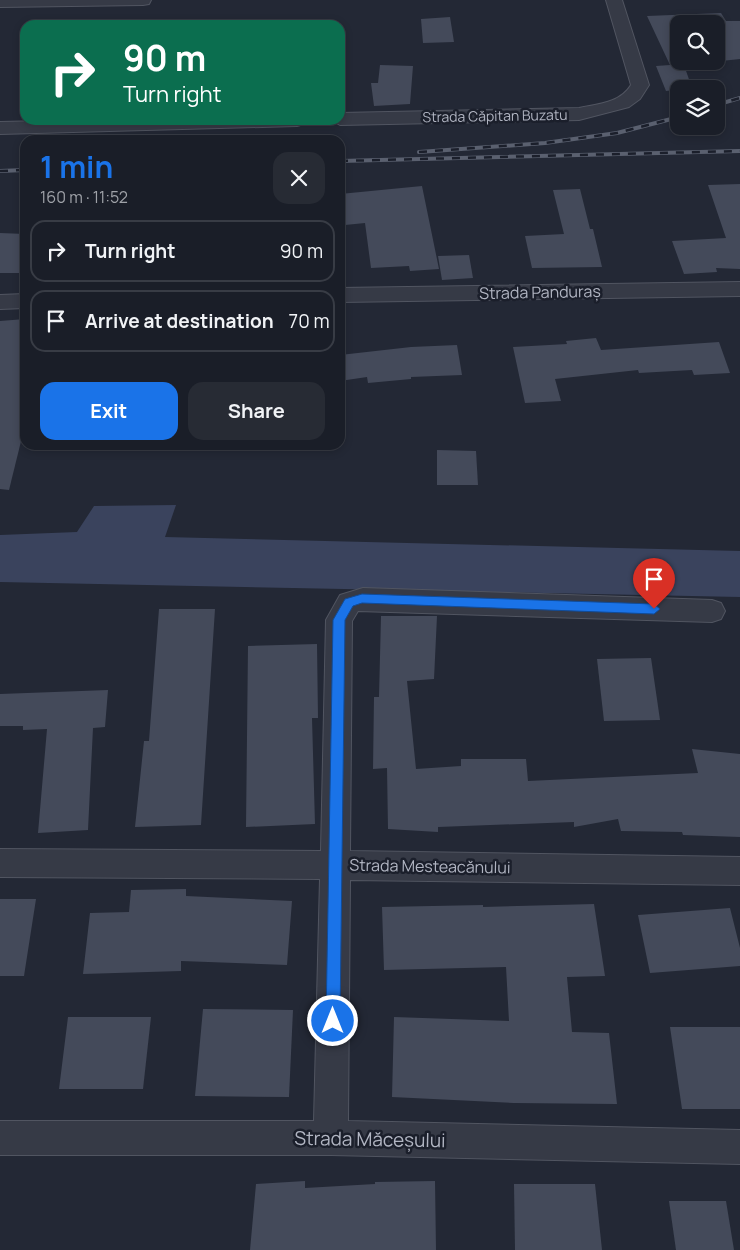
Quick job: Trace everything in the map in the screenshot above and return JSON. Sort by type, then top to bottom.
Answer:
[{"type":"street","points":[[0,2],[143,0]]},
{"type":"street","name":"Strada Căpitan Buzatu","points":[[345,119],[579,114],[623,103],[634,95],[640,85],[614,0]]},
{"type":"street","points":[[0,128],[112,125]]},
{"type":"street","name":"Strada Panduraș","points":[[345,295],[740,289]]},
{"type":"street","points":[[0,302],[20,301]]},
{"type":"street","points":[[331,1138],[339,620],[349,603],[362,599],[712,611]]},
{"type":"street","name":"Strada Mesteacănului","points":[[0,863],[334,865],[740,871]]},
{"type":"street","name":"Strada Măceșului","points":[[0,1138],[331,1138],[740,1147]]},
{"type":"water","points":[[176,505],[165,537],[740,551],[740,597],[0,582],[0,535],[77,532],[94,506]]},
{"type":"building","points":[[721,13],[722,15],[672,15]]},
{"type":"building","points":[[670,15],[670,65],[647,16]]},
{"type":"building","points":[[450,17],[454,42],[423,43],[421,19]]},
{"type":"building","points":[[725,19],[740,21],[740,59],[725,61]]},
{"type":"building","points":[[380,65],[413,66],[410,104],[374,106],[371,83],[378,83]]},
{"type":"building","points":[[670,65],[670,70],[686,70],[689,80],[670,80],[670,91],[666,91],[656,66]]},
{"type":"building","points":[[740,184],[740,269],[716,268],[717,272],[684,274],[672,241],[726,238],[708,185]]},
{"type":"building","points":[[422,186],[439,269],[410,271],[409,266],[371,268],[365,223],[345,225],[345,194]]},
{"type":"building","points":[[580,189],[590,229],[593,229],[602,267],[532,268],[525,236],[564,234],[553,190]]},
{"type":"building","points":[[0,233],[20,234],[20,273],[0,273]]},
{"type":"building","points":[[469,255],[473,278],[442,280],[438,256]]},
{"type":"building","points":[[20,319],[20,445],[9,490],[0,489],[0,321]]},
{"type":"building","points":[[596,338],[601,350],[719,342],[730,373],[694,375],[692,370],[639,373],[638,370],[555,379],[561,401],[525,403],[513,347],[567,344],[566,341]]},
{"type":"building","points":[[457,345],[462,375],[411,377],[411,379],[368,383],[367,377],[345,380],[345,354],[411,347]]},
{"type":"building","points":[[437,450],[476,451],[478,485],[437,485]]},
{"type":"building","points":[[159,609],[215,609],[201,825],[135,827],[144,741],[149,741]]},
{"type":"building","points":[[381,616],[437,616],[434,679],[407,681],[416,769],[461,766],[461,759],[526,759],[528,781],[698,773],[692,749],[740,754],[740,837],[683,835],[682,832],[621,831],[618,819],[574,827],[574,822],[438,827],[438,832],[388,829],[387,768],[373,769],[374,697],[379,697]]},
{"type":"building","points":[[317,644],[318,718],[312,718],[315,824],[246,827],[248,646]]},
{"type":"building","points":[[651,658],[660,720],[604,721],[597,659]]},
{"type":"building","points":[[108,690],[105,727],[93,728],[88,830],[38,833],[47,729],[23,730],[23,726],[0,726],[0,694]]},
{"type":"building","points":[[186,889],[186,896],[292,901],[287,965],[181,961],[181,971],[83,974],[90,913],[129,912],[131,890]]},
{"type":"building","points":[[0,899],[36,899],[24,976],[0,976]]},
{"type":"building","points":[[594,904],[605,976],[567,977],[572,1032],[609,1033],[617,1104],[514,1103],[392,1097],[394,1017],[509,1021],[506,967],[384,970],[382,907]]},
{"type":"building","points":[[730,908],[740,948],[740,966],[650,973],[638,915]]},
{"type":"building","points":[[203,1009],[293,1010],[289,1097],[195,1096]]},
{"type":"building","points":[[68,1017],[151,1017],[143,1089],[59,1089]]},
{"type":"building","points":[[670,1027],[740,1027],[740,1109],[682,1109]]},
{"type":"building","points":[[305,1181],[305,1188],[375,1184],[375,1182],[435,1181],[436,1250],[250,1250],[256,1184]]},
{"type":"building","points":[[514,1184],[595,1184],[602,1250],[515,1250]]},
{"type":"building","points":[[669,1201],[726,1201],[734,1250],[676,1250]]},
{"type":"railway","points":[[725,102],[740,98]]},
{"type":"railway","points":[[419,152],[545,143],[617,133],[670,119]]},
{"type":"railway","points":[[345,161],[740,151]]},
{"type":"railway","points":[[0,171],[20,170]]},
{"type":"route","points":[[333,1021],[339,620],[349,603],[362,599],[654,609]]}]
